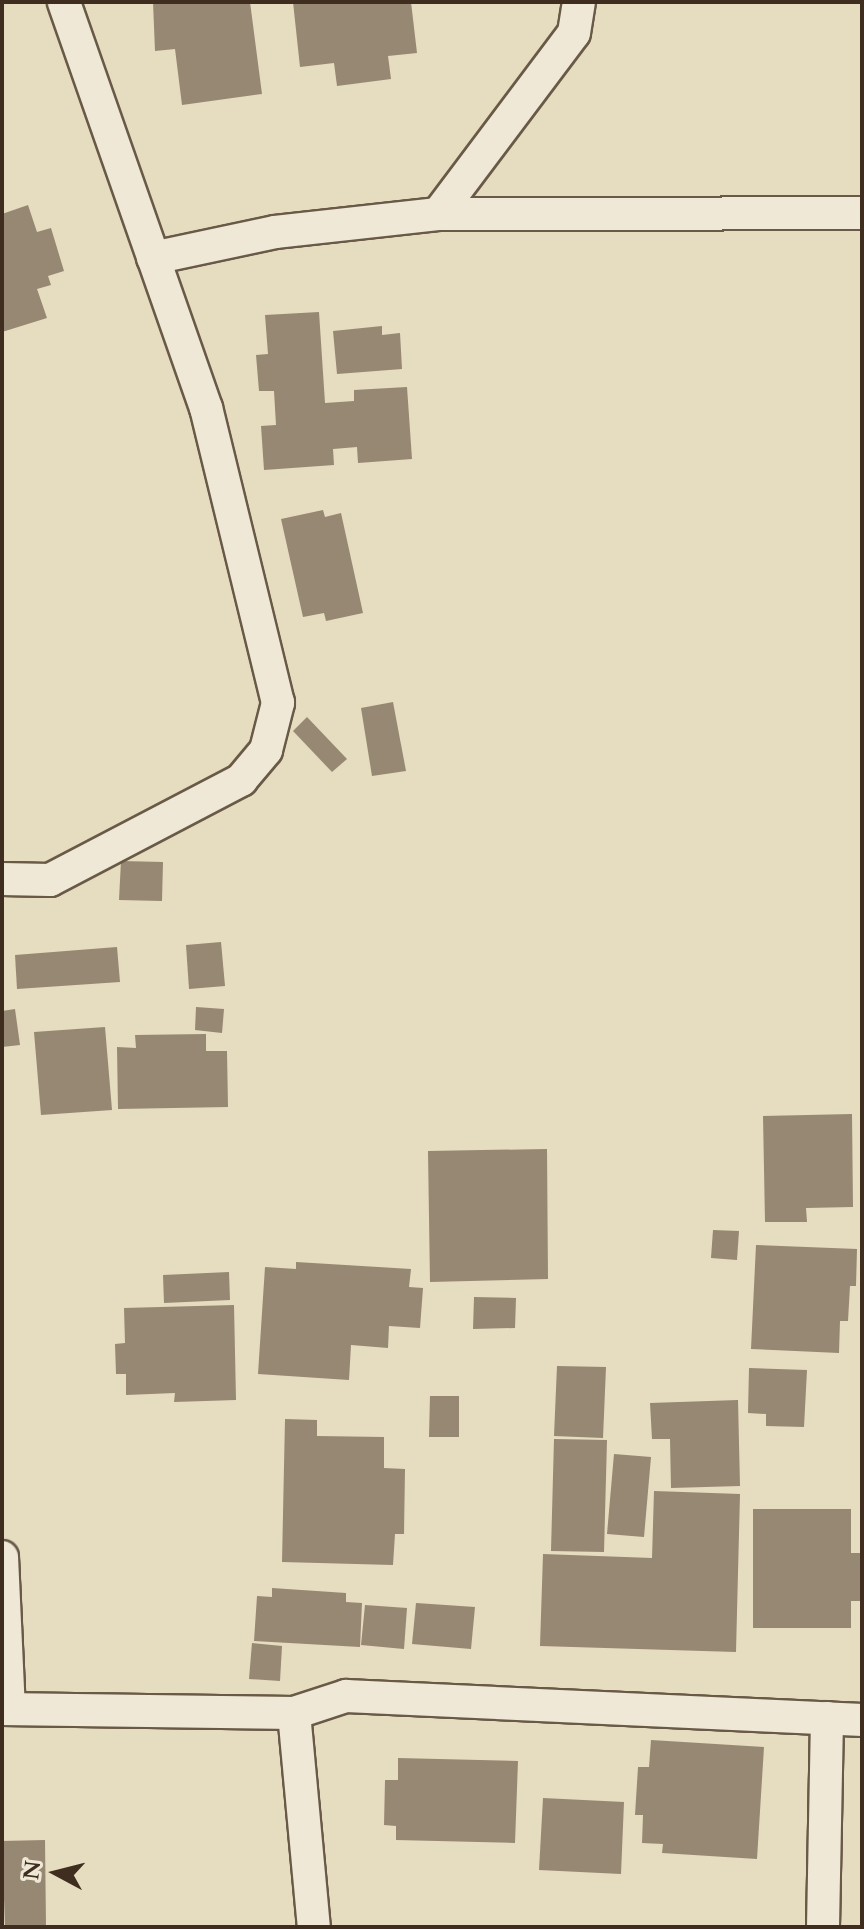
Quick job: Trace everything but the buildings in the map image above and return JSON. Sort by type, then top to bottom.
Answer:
[{"type":"street","points":[[2,879],[50,880],[241,780],[266,750],[278,703],[206,408],[64,2]]},
{"type":"street","points":[[438,214],[574,33],[579,2]]},
{"type":"street","points":[[153,258],[275,232],[438,214],[862,213]]},
{"type":"street","points":[[2,1557],[6,1709],[294,1713],[346,1696],[862,1720]]},
{"type":"street","points":[[294,1713],[314,1927]]},
{"type":"street","points":[[823,1927],[827,1718]]}]
